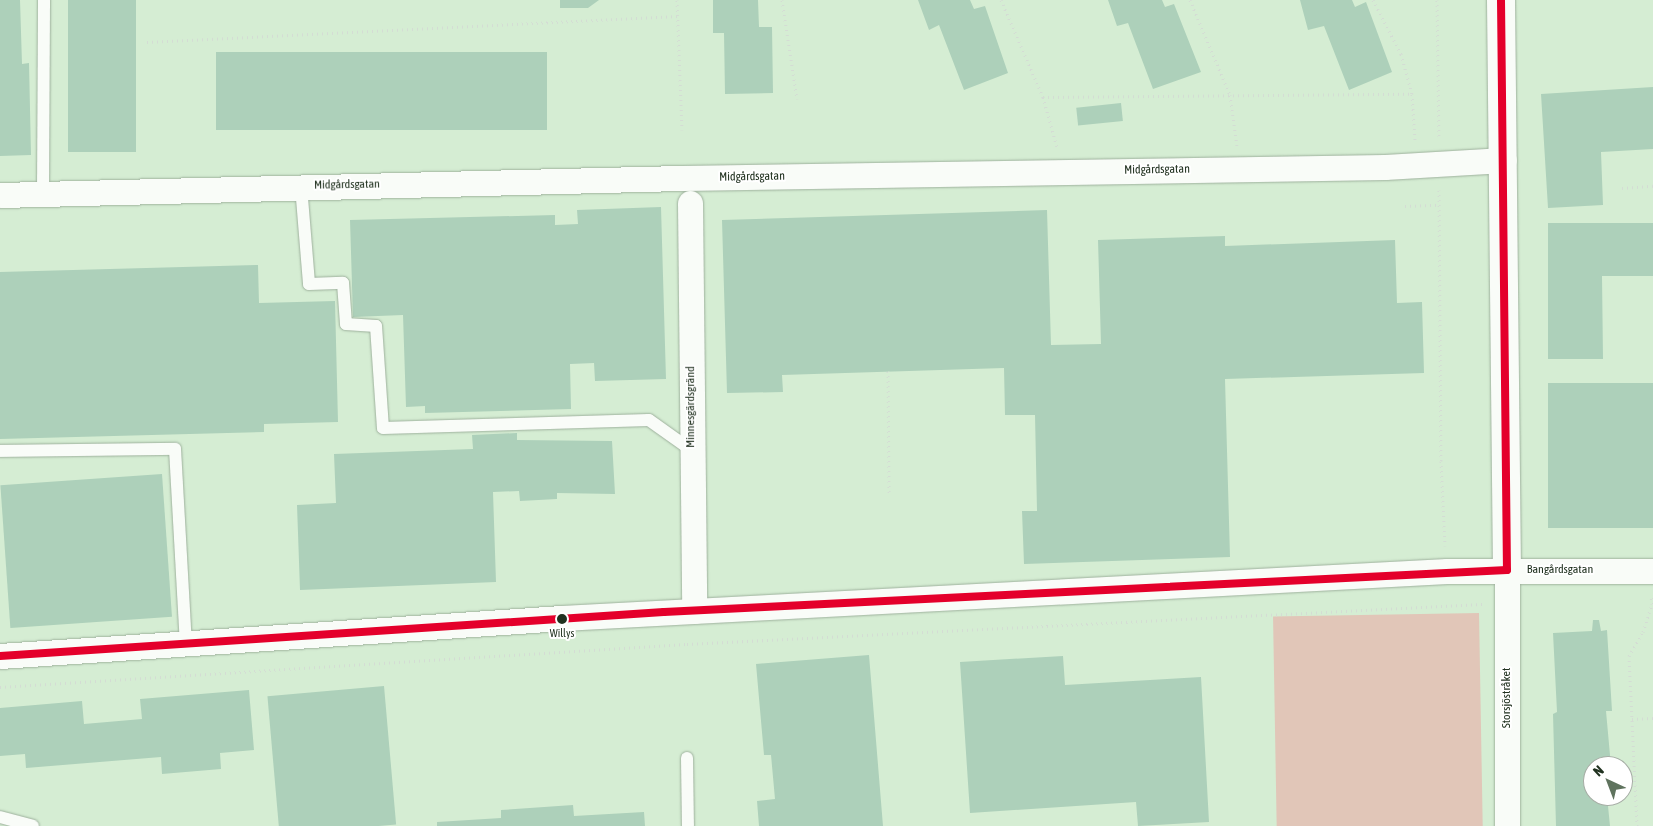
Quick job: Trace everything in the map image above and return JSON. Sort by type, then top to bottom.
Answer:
[{"type":"street","points":[[1501,0],[1507,570]]},
{"type":"street","name":"Midgårdsgatan","points":[[0,195],[300,186],[1428,165],[1504,160]]},
{"type":"street","name":"Minnesgärdsgränd","points":[[690,203],[694,611]]},
{"type":"street","name":"Storsjöstråket","points":[[1507,570],[1507,826]]},
{"type":"street","name":"Bangårdsgatan","points":[[0,656],[694,611],[1447,571],[1650,571]]},
{"type":"lane","points":[[44,0],[44,194]]},
{"type":"lane","points":[[300,186],[309,284],[343,283],[346,324],[376,326],[383,428],[650,420],[691,450]]},
{"type":"lane","points":[[0,451],[175,449],[186,644]]},
{"type":"lane","points":[[687,758],[688,826]]},
{"type":"lane","points":[[0,817],[33,826]]},
{"type":"path","points":[[677,0],[682,130]]},
{"type":"path","points":[[782,0],[797,99]]},
{"type":"path","points":[[1001,0],[1043,97],[1064,171]]},
{"type":"path","points":[[1190,0],[1230,95],[1240,168]]},
{"type":"path","points":[[1373,0],[1401,54],[1428,165],[1440,205],[1441,461],[1447,571]]},
{"type":"path","points":[[1428,165],[1437,0]]},
{"type":"path","points":[[147,42],[678,16]]},
{"type":"path","points":[[1043,97],[1412,94]]},
{"type":"path","points":[[1622,188],[1653,186]]},
{"type":"path","points":[[1405,206],[1440,205]]},
{"type":"path","points":[[888,371],[889,494]]},
{"type":"path","points":[[1637,826],[1629,656],[1652,604],[1650,571]]},
{"type":"path","points":[[0,687],[1441,603],[1507,604]]},
{"type":"path","points":[[1632,719],[1653,718]]},
{"type":"shaded area","points":[[1479,613],[1483,826],[1277,826],[1273,617]]},
{"type":"building","points":[[0,0],[20,0],[22,64],[29,63],[31,155],[0,156]]},
{"type":"building","points":[[68,0],[136,0],[136,152],[68,152]]},
{"type":"building","points":[[560,0],[599,0],[588,8],[560,8]]},
{"type":"building","points":[[713,0],[758,0],[759,27],[772,27],[773,93],[725,94],[724,33],[713,33]]},
{"type":"building","points":[[918,0],[970,0],[974,9],[985,6],[1008,73],[964,90],[939,25],[929,30]]},
{"type":"building","points":[[1108,0],[1162,0],[1165,7],[1174,4],[1201,72],[1153,89],[1128,23],[1117,26]]},
{"type":"building","points":[[1300,0],[1352,0],[1355,7],[1366,2],[1392,72],[1349,90],[1324,26],[1308,30]]},
{"type":"building","points":[[216,52],[547,52],[547,130],[216,130]]},
{"type":"building","points":[[1653,87],[1653,149],[1601,152],[1603,205],[1548,208],[1541,94]]},
{"type":"building","points":[[1121,103],[1123,121],[1078,126],[1076,108]]},
{"type":"building","points":[[661,207],[666,379],[595,381],[594,363],[570,364],[571,409],[425,413],[425,406],[406,407],[403,315],[353,317],[350,220],[555,215],[555,225],[578,224],[577,210]]},
{"type":"building","points":[[1047,210],[1051,345],[1101,344],[1098,240],[1225,236],[1225,246],[1395,240],[1397,303],[1422,302],[1424,373],[1225,379],[1230,557],[1024,564],[1022,511],[1037,511],[1035,415],[1005,415],[1004,368],[782,375],[783,392],[727,393],[722,220]]},
{"type":"building","points":[[1548,223],[1653,223],[1653,276],[1602,276],[1603,359],[1548,359]]},
{"type":"building","points":[[258,265],[259,303],[335,301],[338,422],[264,424],[264,432],[0,439],[0,272]]},
{"type":"building","points":[[1548,383],[1653,383],[1653,528],[1548,528]]},
{"type":"building","points":[[517,433],[517,440],[612,441],[615,494],[557,493],[557,499],[520,501],[519,491],[493,492],[496,582],[300,590],[297,505],[336,503],[334,454],[473,449],[472,435]]},
{"type":"building","points":[[162,474],[172,617],[10,628],[0,485]]},
{"type":"building","points":[[1593,620],[1599,620],[1601,631],[1607,630],[1612,711],[1606,711],[1610,756],[1583,756],[1583,806],[1608,806],[1610,826],[1556,826],[1553,714],[1557,712],[1553,633],[1592,631]]},
{"type":"building","points":[[869,655],[883,826],[759,826],[757,801],[775,799],[771,755],[764,755],[756,664]]},
{"type":"building","points":[[1063,656],[1065,685],[1201,677],[1209,822],[1138,826],[1136,802],[970,813],[960,662]]},
{"type":"building","points":[[384,686],[396,824],[279,826],[267,696]]},
{"type":"building","points":[[249,690],[254,750],[220,753],[221,769],[162,774],[161,757],[26,768],[25,754],[0,756],[0,708],[82,701],[84,724],[142,719],[140,699]]},
{"type":"building","points":[[573,805],[574,816],[644,812],[645,826],[437,826],[437,822],[501,818],[501,810]]},
{"type":"transit line","points":[[1501,0],[1507,570]]},
{"type":"transit line","points":[[0,656],[664,612],[1507,570]]},
{"type":"place","name":"Willys","points":[[562,619]]}]
